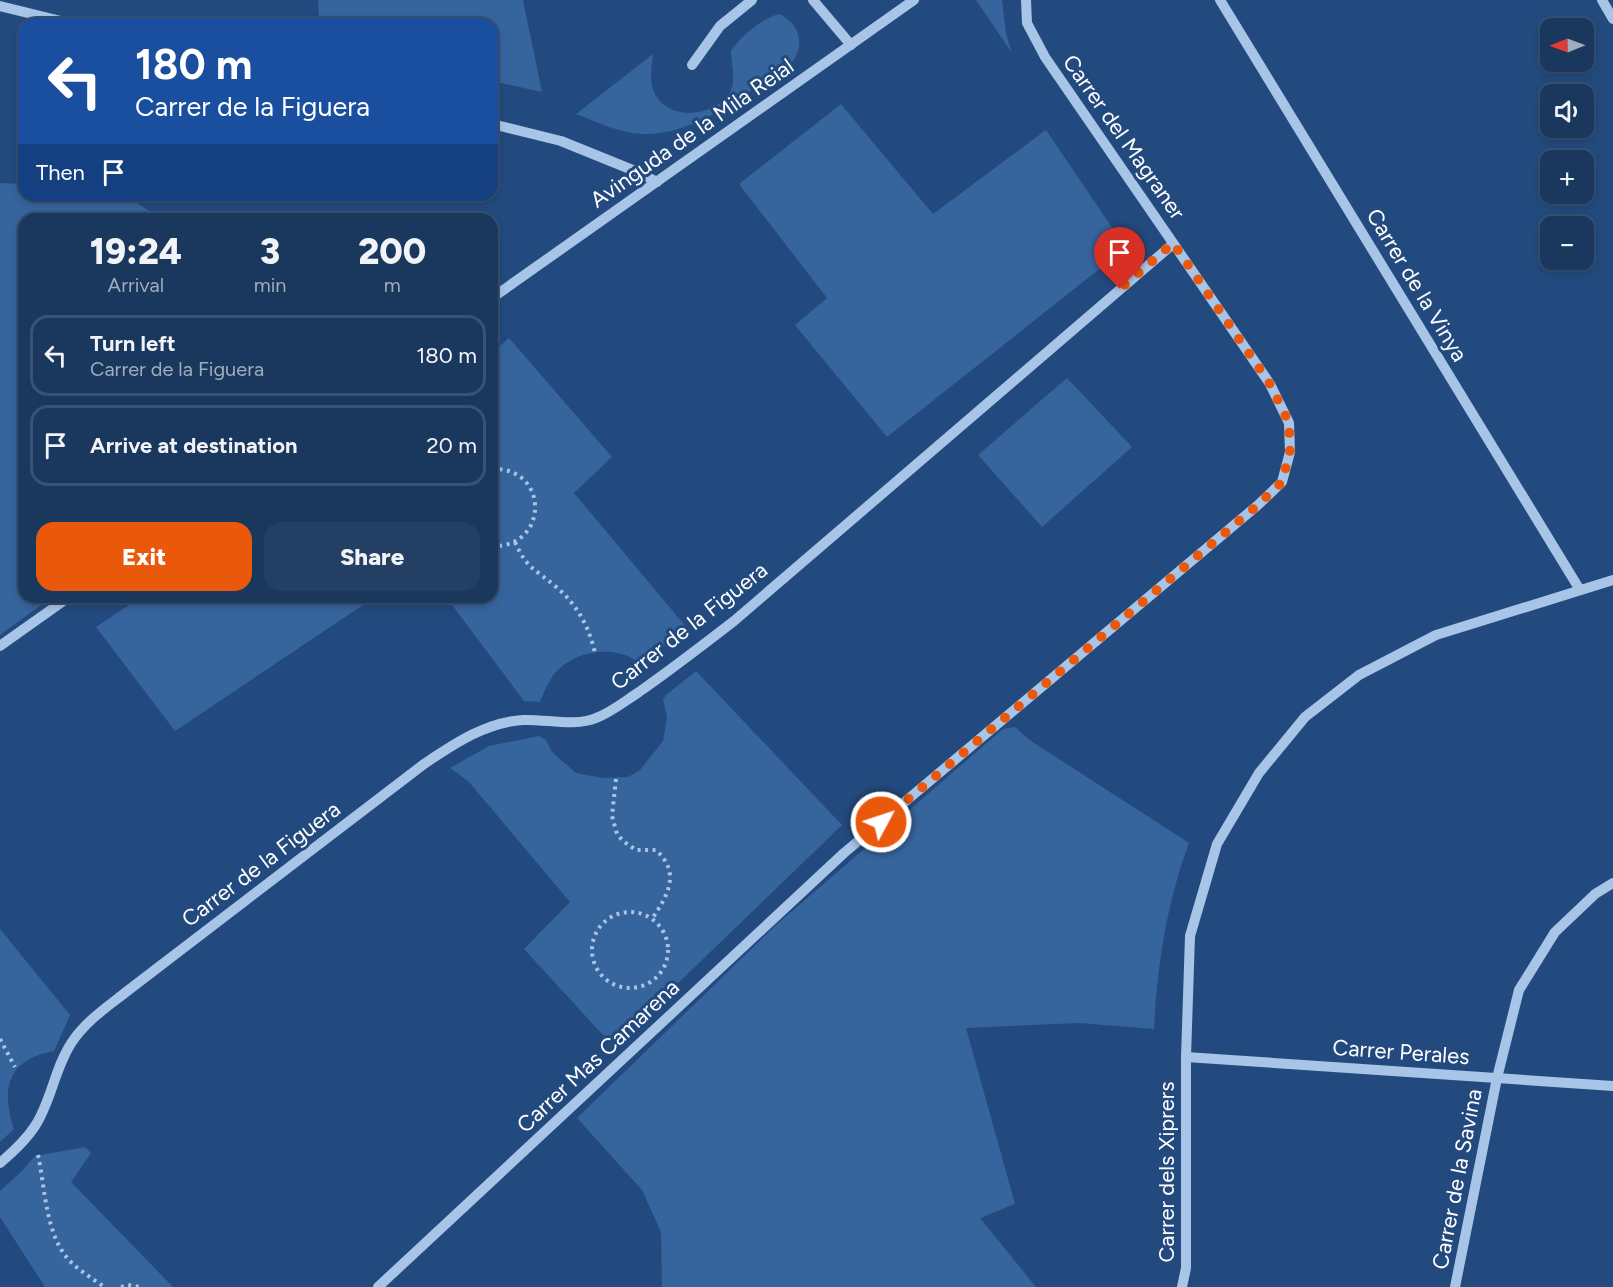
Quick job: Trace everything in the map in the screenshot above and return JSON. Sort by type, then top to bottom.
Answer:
[{"type":"street","points":[[692,65],[720,26],[752,0]]},
{"type":"street","points":[[813,0],[851,45]]},
{"type":"street","name":"Avinguda de la Mila Reial","points":[[498,294],[914,0]]},
{"type":"street","name":"Carrer del Magraner","points":[[844,853],[1258,505],[1282,482],[1290,452],[1289,423],[1270,384],[1045,57],[1027,22],[1026,0]]},
{"type":"street","name":"Carrer de la Vinya","points":[[1220,0],[1580,590]]},
{"type":"street","points":[[1602,0],[1613,19]]},
{"type":"street","points":[[0,6],[49,18]]},
{"type":"street","points":[[498,125],[561,141],[657,182]]},
{"type":"street","name":"Carrer de la Figuera","points":[[0,1163],[16,1149],[35,1125],[64,1054],[72,1041],[84,1026],[126,992],[448,748],[483,730],[510,721],[595,719],[614,709],[672,669],[734,621],[1173,243]]},
{"type":"street","name":"Carrer dels Xiprers","points":[[1182,1287],[1186,1268],[1186,1057],[1190,936],[1217,844],[1259,773],[1305,717],[1359,675],[1436,635],[1613,580]]},
{"type":"street","points":[[0,646],[61,603]]},
{"type":"street","name":"Carrer Mas Camarena","points":[[378,1287],[844,853]]},
{"type":"street","name":"Carrer de la Savina","points":[[1455,1287],[1497,1078],[1519,990],[1555,932],[1595,894],[1613,883]]},
{"type":"street","name":"Carrer Perales","points":[[1186,1057],[1613,1086]]},
{"type":"path","points":[[498,470],[513,472],[524,479],[535,501],[532,525],[524,536],[515,542],[498,546]]},
{"type":"path","points":[[515,542],[529,567],[556,586],[574,605],[588,629],[595,653]]},
{"type":"path","points":[[616,779],[612,816],[617,834],[636,850],[656,850],[668,866],[671,879],[668,893],[652,919]]},
{"type":"path","points":[[625,912],[636,912],[652,919],[658,923],[668,945],[667,958],[662,971],[653,980],[641,986],[628,988],[615,986],[596,968],[592,956],[592,944],[596,932],[603,922],[613,915],[625,912]]},
{"type":"path","points":[[0,1039],[15,1067]]},
{"type":"path","points":[[38,1155],[51,1223],[61,1248],[71,1262],[104,1287]]},
{"type":"path","points":[[121,1287],[140,1287]]},
{"type":"shaded area","points":[[318,0],[523,0],[542,92],[498,82],[498,18],[319,18]]},
{"type":"shaded area","points":[[976,0],[1002,0],[1006,34],[1012,53]]},
{"type":"shaded area","points":[[779,14],[791,22],[798,34],[799,47],[793,61],[741,97],[703,119],[683,128],[663,133],[642,134],[600,124],[576,114],[653,54],[651,82],[658,99],[669,108],[681,112],[695,113],[708,110],[729,94],[733,83],[731,51],[735,45],[759,24]]},
{"type":"shaded area","points":[[841,104],[933,214],[1046,130],[1126,248],[887,437],[795,325],[827,298],[739,184]]},
{"type":"shaded area","points":[[0,183],[18,184],[18,201],[134,201],[153,213],[18,213],[18,603],[44,603],[0,635]]},
{"type":"shaded area","points":[[509,338],[612,457],[574,493],[687,628],[642,664],[630,657],[611,652],[580,656],[562,666],[555,673],[540,702],[524,701],[450,603],[498,603],[498,348]]},
{"type":"shaded area","points":[[1067,378],[1132,447],[1042,527],[978,455]]},
{"type":"shaded area","points":[[132,603],[366,603],[175,731],[96,627]]},
{"type":"shaded area","points":[[696,671],[842,825],[613,1046],[524,949],[570,902],[468,781],[450,768],[489,746],[539,736],[546,740],[552,752],[576,773],[603,778],[628,777],[640,770],[663,741],[667,717],[663,700],[666,695]]},
{"type":"shaded area","points":[[1015,727],[1031,741],[1189,843],[1181,865],[1164,934],[1154,1029],[1079,1023],[966,1028],[1015,1204],[980,1218],[1036,1287],[662,1287],[661,1232],[642,1190],[577,1118],[776,925],[1003,729]]},
{"type":"shaded area","points":[[0,929],[70,1015],[54,1051],[27,1061],[12,1077],[8,1100],[14,1129],[0,1142]]},
{"type":"shaded area","points":[[85,1147],[91,1153],[71,1182],[173,1287],[45,1287],[0,1217],[0,1191],[35,1156]]},
{"type":"route","points":[[881,822],[1258,505],[1282,482],[1290,452],[1289,423],[1270,384],[1173,243],[1120,289]]}]
